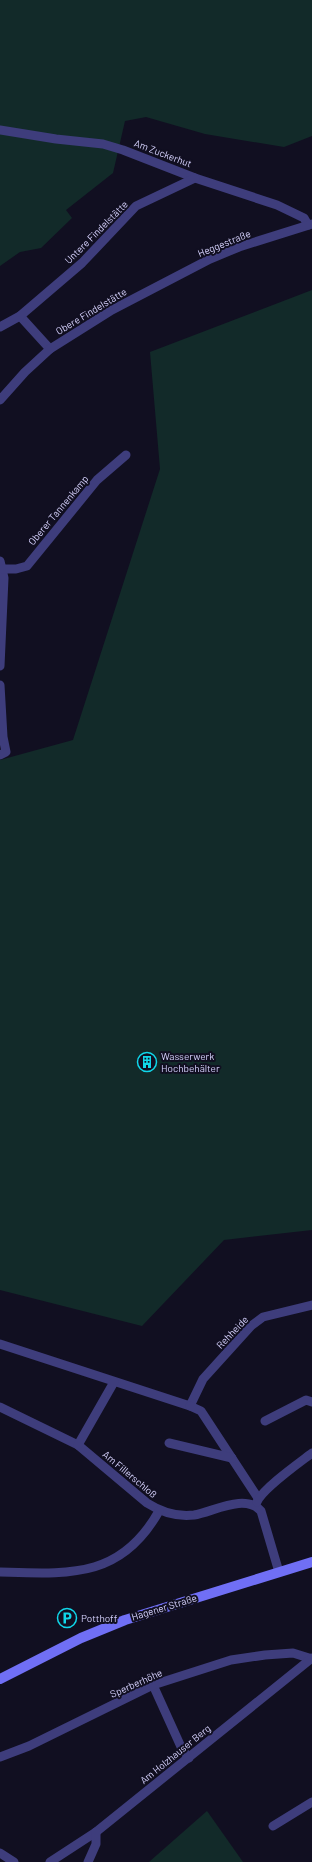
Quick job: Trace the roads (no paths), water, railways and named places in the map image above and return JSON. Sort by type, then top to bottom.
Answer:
[{"type":"main road","name":"Hagener Straße","points":[[0,1679],[80,1638],[124,1620],[312,1562]]},
{"type":"street","name":"Am Zuckerhut","points":[[0,130],[56,139],[103,144],[123,150],[195,178],[277,205],[304,218],[310,224]]},
{"type":"street","name":"Untere Findelstätte","points":[[0,327],[20,316],[82,263],[136,206],[195,178]]},
{"type":"street","name":"Heggestraße","points":[[146,292],[210,259],[239,247],[310,224]]},
{"type":"street","name":"Obere Findelstätte","points":[[0,400],[50,349],[112,310],[146,292]]},
{"type":"street","points":[[20,316],[50,349]]},
{"type":"street","name":"Oberer Tannenkamp","points":[[2,566],[16,569],[27,566],[97,480],[126,455]]},
{"type":"street","points":[[0,666],[2,566]]},
{"type":"street","points":[[0,685],[3,737],[6,752],[0,755]]},
{"type":"street","name":"Rehheide","points":[[190,1406],[204,1379],[251,1326],[263,1317],[312,1305]]},
{"type":"street","points":[[0,1344],[190,1406],[201,1411],[232,1458],[257,1502],[279,1572]]},
{"type":"street","points":[[78,1445],[114,1382]]},
{"type":"street","points":[[265,1422],[306,1400],[312,1402]]},
{"type":"street","name":"Am Fillerschloß","points":[[0,1406],[78,1445],[147,1503],[159,1511],[180,1515],[193,1515],[233,1505],[257,1502]]},
{"type":"street","points":[[169,1443],[232,1458]]},
{"type":"street","points":[[257,1502],[312,1453]]},
{"type":"street","points":[[0,1572],[53,1574],[86,1569],[116,1559],[135,1545],[149,1528],[159,1511]]},
{"type":"street","name":"Sperberhöhe","points":[[0,1757],[29,1746],[153,1685],[231,1660],[265,1655],[294,1653],[312,1658]]},
{"type":"street","name":"Am Holzhauser Berg","points":[[50,1862],[96,1832],[312,1658]]},
{"type":"street","points":[[153,1685],[182,1749],[189,1758]]},
{"type":"street","points":[[273,1826],[312,1802]]},
{"type":"street","points":[[88,1862],[96,1844],[96,1832]]},
{"type":"street","points":[[0,1853],[14,1862]]},
{"type":"place","name":"Wasserwerk Hochbehälter","points":[[147,1062]]},
{"type":"place","name":"Potthoff","points":[[67,1618]]}]
